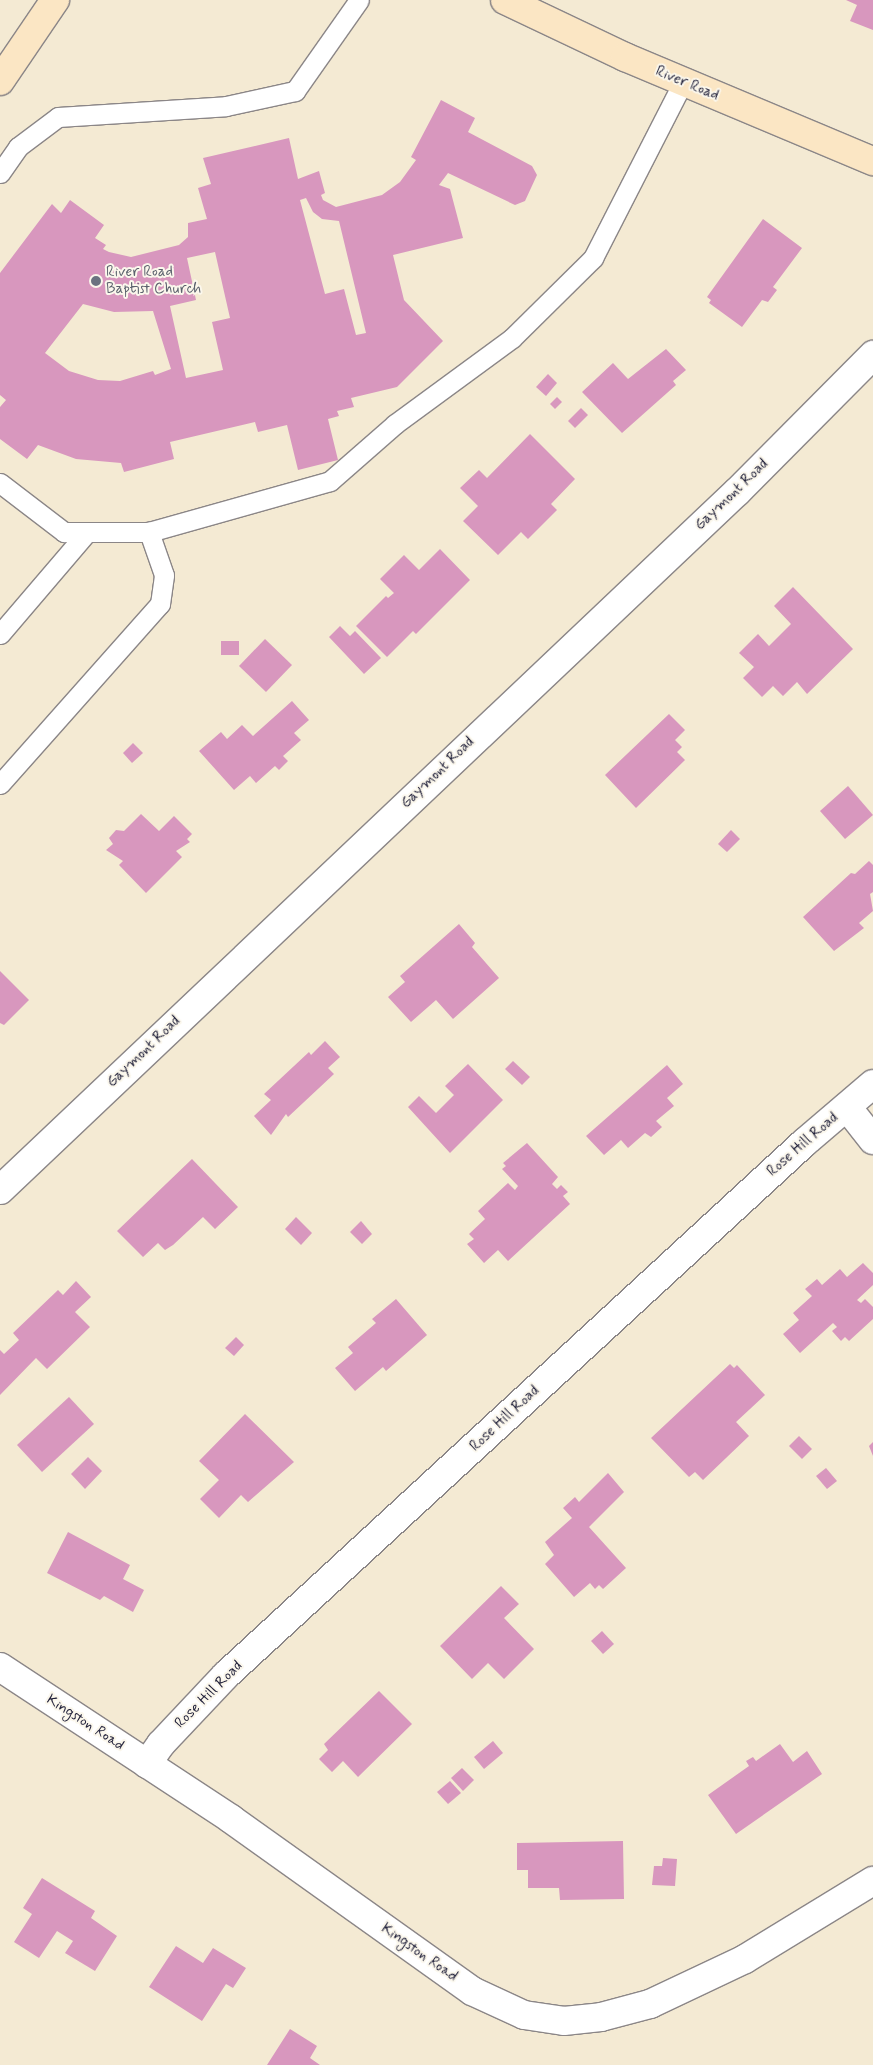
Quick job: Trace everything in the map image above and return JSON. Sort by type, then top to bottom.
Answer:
[{"type":"main road","points":[[0,81],[55,0]]},
{"type":"main road","name":"River Road","points":[[516,2],[683,82],[873,161]]},
{"type":"street","name":"Gaymont Road","points":[[0,1190],[738,491],[873,354]]},
{"type":"street","name":"Rose Hill Road","points":[[147,1764],[161,1744],[226,1676],[873,1084]]},
{"type":"street","points":[[847,1107],[873,1140]]},
{"type":"street","name":"Kingston Road","points":[[0,1667],[231,1819],[472,1991],[496,2004],[546,2020],[601,2017],[650,2004],[745,1959],[873,1881]]},
{"type":"lane","points":[[0,173],[18,147],[58,117],[226,106],[296,91],[359,0]]},
{"type":"lane","points":[[0,483],[64,532],[149,532],[330,481],[395,424],[512,338],[592,258],[683,82]]},
{"type":"lane","points":[[0,634],[87,532]]},
{"type":"lane","points":[[0,784],[160,604],[164,575],[149,532]]},
{"type":"building","points":[[846,0],[873,0],[873,30],[850,21],[857,5]]},
{"type":"building","name":"River Road Baptist Church","points":[[441,100],[475,118],[468,132],[532,166],[537,175],[525,201],[515,205],[448,173],[439,185],[450,189],[463,238],[393,255],[404,300],[443,341],[397,387],[351,398],[354,407],[337,411],[339,416],[328,419],[338,460],[298,470],[287,425],[258,432],[255,422],[170,442],[174,459],[124,472],[121,463],[76,459],[38,445],[27,459],[0,439],[0,407],[6,400],[0,395],[0,273],[52,204],[61,213],[70,200],[104,225],[95,238],[106,245],[103,249],[131,257],[179,245],[188,237],[188,223],[207,219],[198,188],[211,184],[203,158],[289,138],[298,179],[319,171],[325,193],[321,195],[323,200],[336,207],[382,195],[400,182],[416,160],[411,157]],"holes":[[[306,198],[313,212],[322,219],[339,221],[366,333],[356,335],[344,289],[325,294],[300,200]],[[215,252],[230,318],[212,322],[223,370],[186,378],[170,306],[196,300],[187,258]],[[83,304],[114,312],[153,311],[171,369],[155,375],[153,371],[120,381],[98,380],[69,371],[45,353]]]},
{"type":"building","points":[[763,219],[802,248],[773,287],[777,290],[768,302],[762,300],[742,327],[709,303],[711,300],[707,297]]},
{"type":"building","points":[[666,349],[686,370],[673,381],[676,385],[622,433],[582,392],[613,363],[628,379]]},
{"type":"building","points":[[548,374],[557,383],[546,396],[536,387]]},
{"type":"building","points":[[557,397],[562,402],[555,409],[550,404]]},
{"type":"building","points":[[581,408],[588,415],[575,428],[568,421]]},
{"type":"building","points":[[530,434],[575,479],[551,504],[557,510],[528,539],[521,532],[498,555],[463,521],[478,506],[460,488],[479,470],[487,478]]},
{"type":"building","points":[[440,549],[470,580],[416,634],[413,631],[387,657],[356,626],[386,596],[388,598],[394,593],[380,579],[404,555],[419,570]]},
{"type":"building","points":[[793,587],[853,649],[807,694],[797,682],[783,696],[773,686],[762,697],[743,678],[754,667],[739,653],[758,634],[769,646],[791,624],[774,606]]},
{"type":"building","points":[[340,626],[350,636],[355,631],[381,658],[364,674],[329,637]]},
{"type":"building","points":[[265,639],[292,665],[266,692],[239,666]]},
{"type":"building","points":[[221,641],[239,641],[239,655],[221,655]]},
{"type":"building","points":[[292,701],[309,720],[294,733],[301,740],[283,756],[288,761],[279,770],[275,766],[256,783],[250,776],[234,790],[199,751],[221,732],[227,739],[242,725],[253,736]]},
{"type":"building","points":[[669,714],[685,730],[675,740],[682,747],[677,752],[685,760],[636,808],[605,775]]},
{"type":"building","points":[[133,743],[143,753],[132,763],[123,753]]},
{"type":"building","points":[[848,786],[873,815],[845,839],[820,811]]},
{"type":"building","points":[[141,814],[159,831],[174,816],[192,834],[187,839],[190,842],[176,851],[182,857],[146,893],[119,865],[123,861],[106,850],[113,844],[109,838],[116,830],[124,831]]},
{"type":"building","points":[[731,830],[740,839],[727,852],[718,844]]},
{"type":"building","points":[[869,861],[873,865],[873,892],[870,894],[873,911],[859,923],[864,928],[834,951],[803,917],[851,873],[855,874]]},
{"type":"building","points":[[459,924],[475,943],[472,947],[499,978],[453,1019],[436,1000],[411,1022],[388,997],[405,982],[400,976]]},
{"type":"building","points":[[0,971],[29,1000],[4,1025],[0,1023]]},
{"type":"building","points":[[325,1041],[340,1057],[328,1068],[334,1074],[288,1117],[286,1114],[271,1135],[254,1116],[271,1100],[264,1094],[309,1052],[311,1055]]},
{"type":"building","points":[[513,1061],[530,1077],[522,1085],[505,1069]]},
{"type":"building","points":[[468,1064],[503,1100],[450,1153],[408,1107],[419,1096],[436,1113],[454,1095],[445,1086]]},
{"type":"building","points":[[667,1065],[683,1084],[667,1098],[674,1106],[656,1121],[662,1127],[651,1137],[645,1133],[628,1148],[621,1140],[604,1155],[586,1136]]},
{"type":"building","points":[[527,1143],[558,1177],[552,1184],[557,1189],[561,1185],[568,1192],[563,1196],[570,1204],[508,1261],[498,1250],[484,1263],[467,1244],[474,1239],[469,1234],[485,1219],[478,1211],[508,1183],[515,1190],[518,1186],[502,1169],[506,1166],[503,1163]]},
{"type":"building","points":[[192,1159],[238,1207],[215,1229],[203,1217],[173,1245],[165,1250],[158,1243],[143,1257],[117,1231]]},
{"type":"building","points":[[296,1217],[312,1233],[301,1245],[285,1229]]},
{"type":"building","points":[[361,1221],[372,1234],[362,1244],[350,1232]]},
{"type":"building","points":[[863,1263],[873,1273],[873,1285],[857,1300],[861,1303],[865,1299],[873,1307],[873,1319],[849,1341],[845,1337],[841,1341],[832,1331],[837,1327],[833,1323],[800,1353],[783,1334],[799,1320],[793,1313],[812,1296],[805,1289],[817,1279],[822,1285],[840,1269],[847,1277]]},
{"type":"building","points":[[76,1281],[91,1297],[75,1312],[90,1327],[47,1369],[36,1358],[0,1395],[0,1350],[4,1354],[19,1340],[13,1333],[58,1290],[63,1295]]},
{"type":"building","points":[[396,1299],[427,1335],[386,1371],[383,1367],[355,1391],[335,1368],[353,1353],[348,1347],[376,1323],[372,1319]]},
{"type":"building","points":[[236,1337],[244,1345],[234,1356],[225,1348]]},
{"type":"building","points":[[730,1364],[734,1368],[737,1365],[765,1395],[736,1422],[749,1436],[703,1480],[695,1472],[689,1477],[651,1438]]},
{"type":"building","points":[[69,1397],[94,1424],[42,1472],[17,1445]]},
{"type":"building","points":[[245,1414],[294,1462],[248,1502],[241,1495],[219,1518],[200,1499],[219,1480],[199,1461]]},
{"type":"building","points":[[799,1436],[812,1449],[802,1459],[789,1446]]},
{"type":"building","points":[[873,1442],[873,1456],[869,1446]]},
{"type":"building","points":[[88,1457],[102,1471],[85,1489],[71,1474]]},
{"type":"building","points":[[826,1468],[837,1481],[827,1489],[816,1476]]},
{"type":"building","points":[[608,1473],[624,1492],[589,1527],[626,1568],[603,1589],[599,1585],[595,1589],[590,1583],[574,1597],[545,1564],[554,1555],[545,1542],[572,1518],[563,1508],[575,1497],[579,1502]]},
{"type":"building","points":[[68,1532],[130,1565],[123,1579],[144,1590],[133,1612],[104,1596],[100,1600],[47,1573]]},
{"type":"building","points":[[501,1586],[519,1604],[504,1618],[534,1649],[504,1679],[488,1663],[472,1679],[440,1646]]},
{"type":"building","points":[[602,1631],[614,1644],[603,1654],[591,1641]]},
{"type":"building","points":[[379,1691],[412,1724],[358,1777],[343,1761],[332,1772],[319,1759],[328,1750],[324,1744]]},
{"type":"building","points":[[493,1741],[503,1753],[484,1769],[474,1757]]},
{"type":"building","points":[[780,1744],[793,1762],[807,1751],[822,1774],[736,1834],[708,1795],[749,1766],[746,1761],[753,1757],[756,1761]]},
{"type":"building","points":[[462,1768],[474,1780],[463,1791],[451,1778]]},
{"type":"building","points":[[450,1781],[461,1793],[448,1804],[437,1792]]},
{"type":"building","points":[[623,1841],[624,1899],[560,1900],[559,1888],[528,1888],[528,1870],[517,1870],[517,1843]]},
{"type":"building","points":[[663,1858],[677,1859],[675,1886],[652,1885],[654,1866],[662,1866]]},
{"type":"building","points":[[42,1878],[95,1911],[91,1918],[117,1936],[95,1971],[65,1953],[73,1941],[57,1931],[39,1958],[14,1942],[32,1914],[23,1908]]},
{"type":"building","points":[[176,1946],[203,1963],[213,1948],[246,1968],[233,1988],[226,1984],[202,2021],[149,1987]]},
{"type":"building","points":[[290,2029],[317,2046],[310,2058],[320,2065],[267,2065]]},
{"type":"place","name":"River Road Baptist Church","points":[[96,281]]}]
